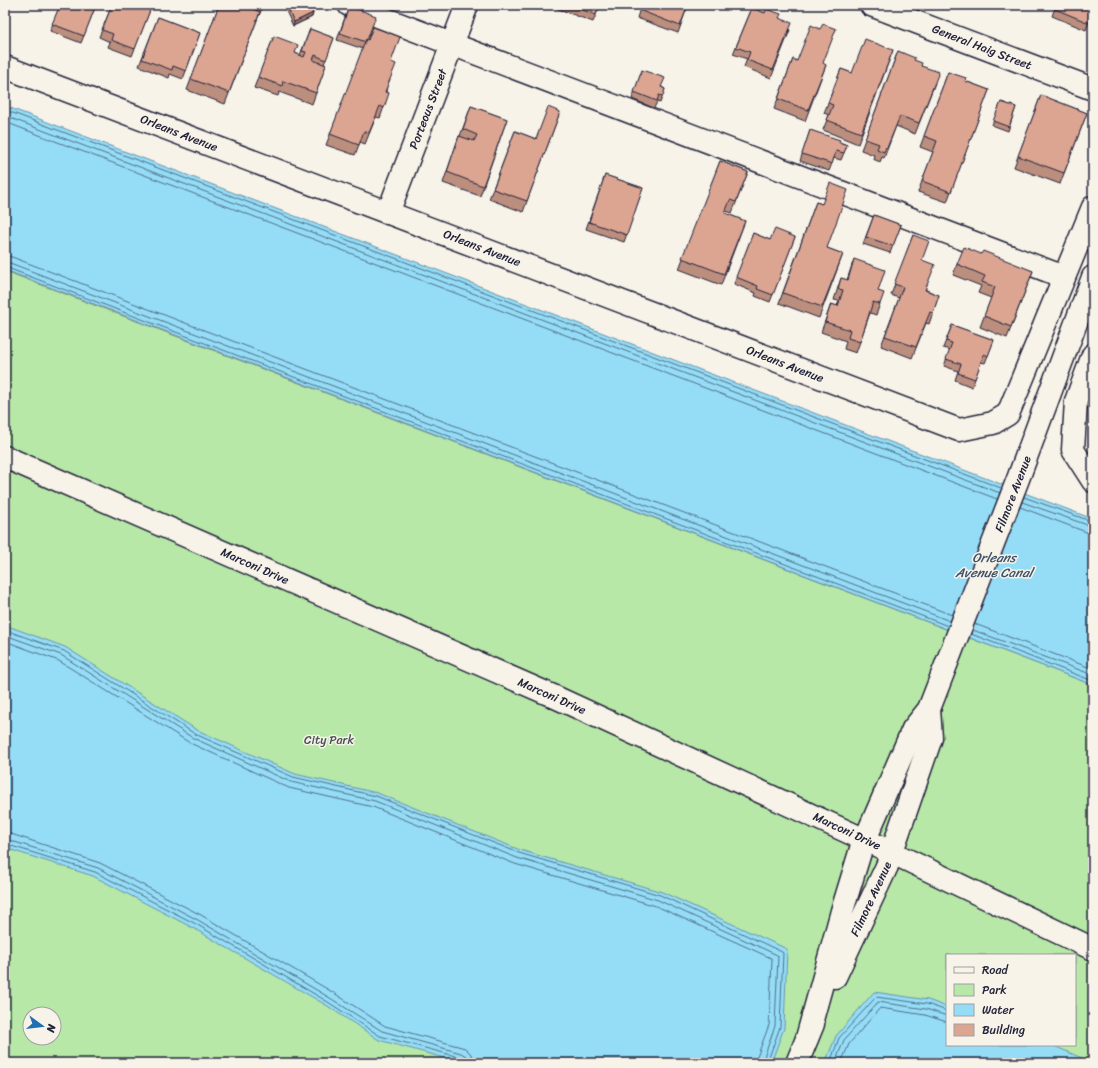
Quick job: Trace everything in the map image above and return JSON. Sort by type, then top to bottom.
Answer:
[{"type":"street","points":[[349,5],[1064,277],[1093,207]]},
{"type":"street","name":"Porteous Street","points":[[388,213],[467,5]]},
{"type":"street","name":"General Haig Street","points":[[871,5],[1093,90]]},
{"type":"street","name":"Orleans Avenue","points":[[5,66],[959,430],[992,423],[1008,414],[1064,277]]},
{"type":"street","name":"Filmore Avenue","points":[[807,1038],[842,911],[865,840],[913,728],[929,709],[1018,479],[1093,277]]},
{"type":"street","points":[[1093,355],[1076,401],[1073,450],[1093,481]]},
{"type":"street","name":"Marconi Drive","points":[[5,457],[560,699],[892,852],[1093,949]]},
{"type":"street","name":"Filmore Avenue","points":[[797,1063],[859,924],[887,866],[931,738],[929,709]]},
{"type":"green space","name":"City Park","points":[[5,271],[1093,685],[1093,1063],[5,1063]]},
{"type":"water","name":"Orleans Avenue Canal","points":[[5,106],[1093,519],[1093,685],[5,270]]},
{"type":"water","points":[[5,625],[65,647],[197,730],[295,774],[377,793],[520,850],[662,892],[787,949],[784,1028],[771,1063],[463,1063],[379,1040],[326,1005],[193,928],[93,876],[5,848]]},
{"type":"water","points":[[874,992],[928,1000],[946,1007],[946,1046],[1054,1046],[1093,1063],[825,1063],[836,1036]]},
{"type":"building","points":[[60,5],[96,5],[84,36],[52,24]]},
{"type":"building","points":[[112,5],[152,5],[135,49],[111,40],[113,34],[102,30]]},
{"type":"building","points":[[219,5],[243,5],[260,12],[229,93],[191,79]]},
{"type":"building","points":[[252,5],[263,5],[262,8]]},
{"type":"building","points":[[309,5],[313,13],[294,22],[287,6]]},
{"type":"building","points":[[570,5],[599,5],[596,15]]},
{"type":"building","points":[[641,5],[688,5],[680,26],[639,10]]},
{"type":"building","points":[[1056,5],[1093,5],[1089,23],[1055,9]]},
{"type":"building","points":[[349,6],[376,16],[366,42],[340,33]]},
{"type":"building","points":[[752,8],[765,13],[766,9],[781,14],[779,18],[792,23],[773,70],[747,60],[750,52],[736,47]]},
{"type":"building","points":[[158,17],[200,33],[186,71],[173,66],[172,70],[142,59]]},
{"type":"building","points":[[823,24],[836,29],[823,63],[826,65],[808,110],[778,99],[793,59],[797,61],[811,25],[820,29]]},
{"type":"building","points":[[373,27],[400,37],[391,62],[396,64],[385,92],[389,93],[384,108],[380,106],[369,133],[364,131],[359,145],[330,134],[366,39],[368,40]]},
{"type":"building","points":[[310,29],[334,38],[326,60],[315,55],[313,60],[326,65],[316,93],[283,81],[282,86],[258,77],[274,36],[298,45],[295,53],[304,57],[306,52],[302,51]]},
{"type":"building","points":[[865,39],[893,50],[861,133],[827,120],[833,105],[828,103],[841,69],[852,73]]},
{"type":"building","points":[[898,51],[915,58],[914,60],[922,63],[921,66],[939,72],[919,123],[900,116],[884,152],[877,149],[879,144],[865,139]]},
{"type":"building","points":[[642,70],[665,78],[661,87],[665,89],[663,96],[659,95],[657,101],[634,92]]},
{"type":"building","points":[[948,72],[966,78],[965,81],[989,90],[951,192],[922,181],[937,141],[924,136]]},
{"type":"building","points":[[1041,95],[1087,113],[1064,173],[1018,156]]},
{"type":"building","points":[[1001,102],[1016,107],[1009,127],[993,121]]},
{"type":"building","points":[[471,106],[507,119],[483,186],[447,172],[459,136],[474,141],[477,135],[463,129]]},
{"type":"building","points":[[548,107],[560,112],[527,201],[493,189],[515,131],[536,139]]},
{"type":"building","points":[[810,130],[840,140],[839,142],[847,145],[844,153],[836,151],[832,164],[802,154]]},
{"type":"building","points":[[720,161],[748,172],[736,202],[730,200],[725,213],[745,221],[724,274],[682,258]]},
{"type":"building","points":[[605,175],[643,188],[627,235],[589,222]]},
{"type":"building","points":[[830,183],[848,190],[827,248],[843,254],[822,307],[783,293],[816,202],[822,204]]},
{"type":"building","points":[[874,215],[901,225],[893,246],[866,237]]},
{"type":"building","points":[[775,229],[795,237],[773,295],[757,289],[758,286],[736,277],[753,233],[770,240]]},
{"type":"building","points":[[913,235],[929,241],[922,260],[935,265],[925,290],[939,295],[933,313],[930,312],[916,347],[885,336],[903,287],[894,284]]},
{"type":"building","points":[[964,247],[981,254],[983,251],[1033,271],[1011,327],[984,316],[995,287],[982,282],[985,276],[957,264]]},
{"type":"building","points":[[854,259],[885,270],[878,291],[884,293],[880,304],[873,302],[860,342],[848,338],[850,330],[825,322],[831,304],[838,306],[843,290],[838,289],[841,278],[848,280]]},
{"type":"building","points":[[952,325],[994,340],[988,356],[984,354],[975,379],[958,373],[961,364],[946,359],[952,343],[946,341]]}]
